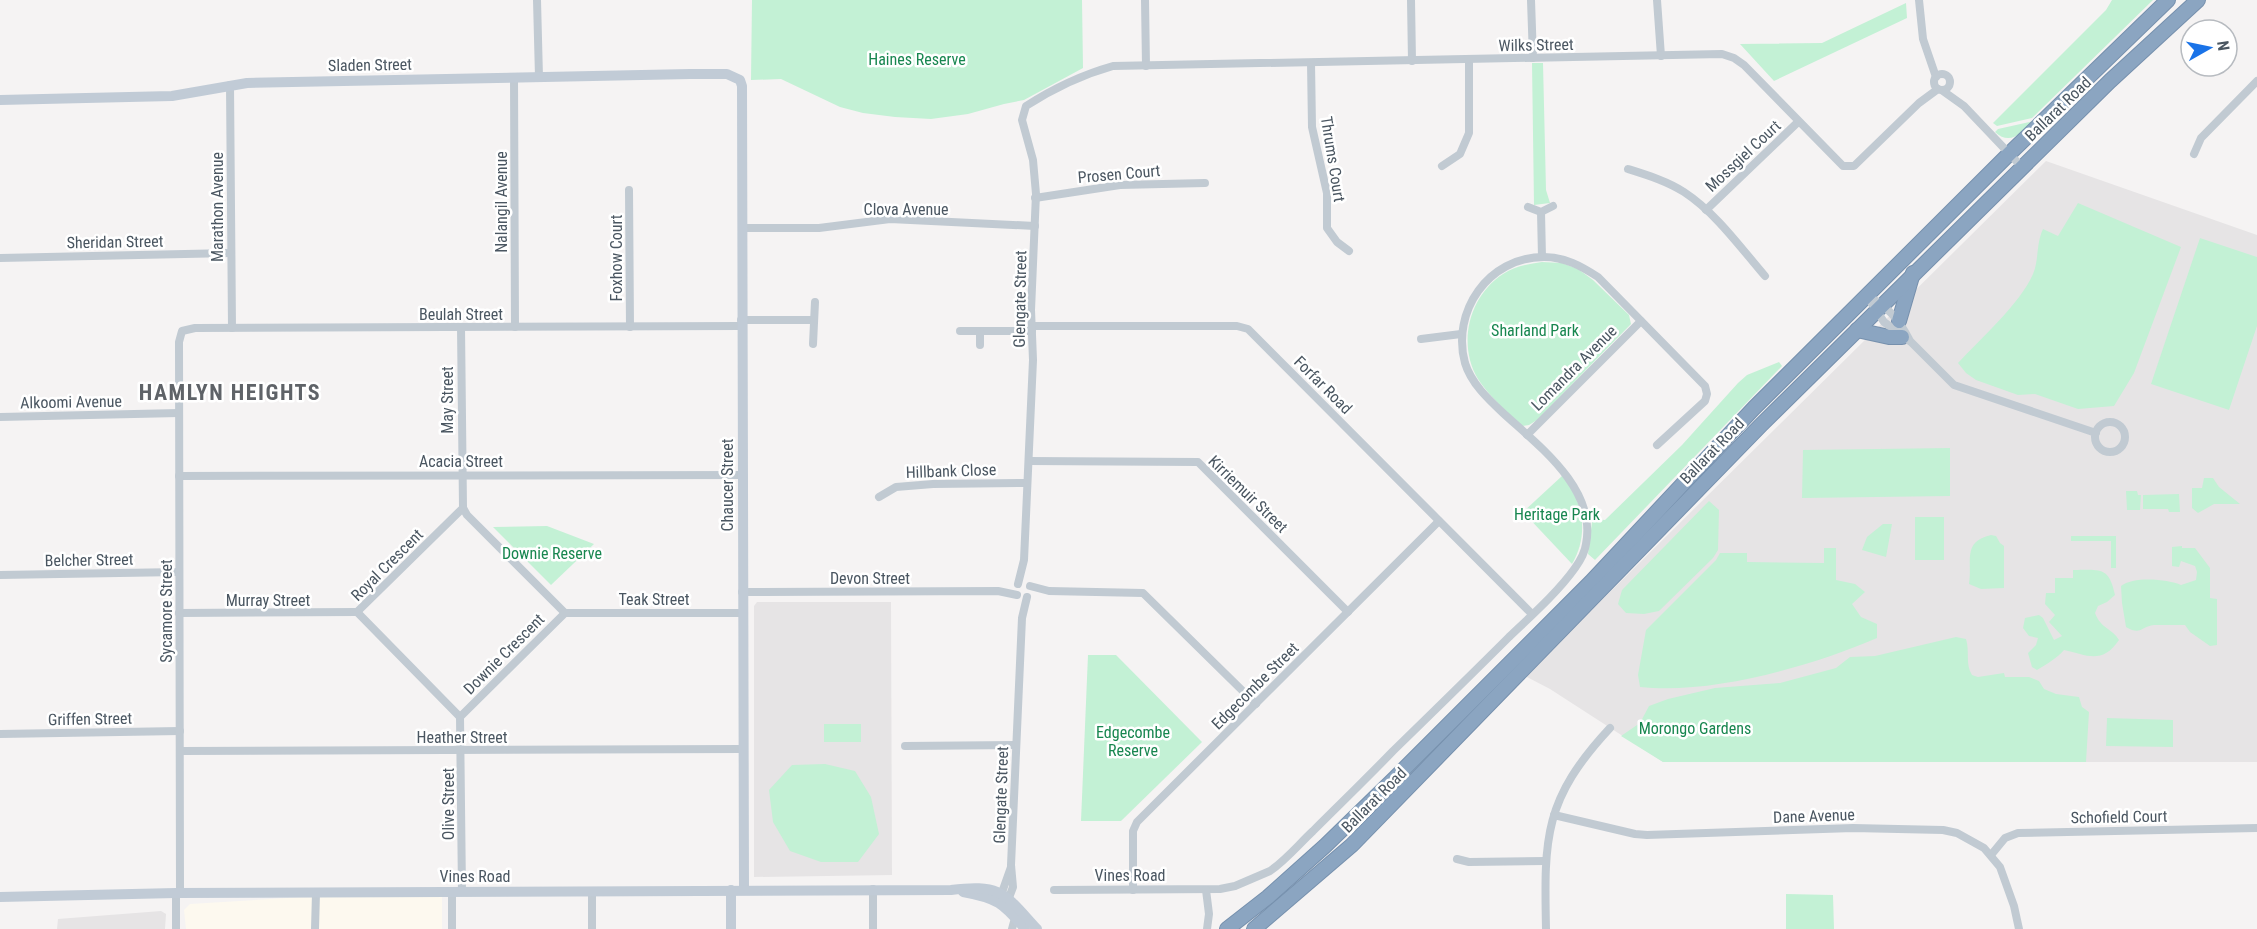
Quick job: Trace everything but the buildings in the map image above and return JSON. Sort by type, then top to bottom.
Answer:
[{"type":"highway","name":"Ballarat Road","points":[[1227,929],[1317,853],[1395,778],[1591,582],[1754,408],[1866,295],[2168,0]]},
{"type":"highway","name":"Ballarat Road","points":[[1254,929],[1352,845],[1761,425],[1913,273],[2115,76],[2198,0]]},
{"type":"highway","points":[[1899,321],[1913,273]]},
{"type":"highway","points":[[1857,330],[1906,340]]},
{"type":"street","points":[[537,0],[539,77]]},
{"type":"street","points":[[1145,0],[1146,66]]},
{"type":"street","points":[[1411,0],[1412,61]]},
{"type":"street","points":[[1531,0],[1533,58]]},
{"type":"street","points":[[1657,0],[1661,56]]},
{"type":"street","points":[[1919,0],[1923,39],[1939,83],[2022,167]]},
{"type":"street","name":"Wilks Street","points":[[1084,74],[1113,66],[1722,54],[1744,65],[1798,122],[1843,166],[1848,167],[1854,166],[1939,83],[1950,84]]},
{"type":"street","points":[[1442,166],[1460,154],[1469,133],[1469,60]]},
{"type":"street","name":"Thrums Court","points":[[1311,63],[1312,127],[1327,193],[1327,228],[1337,242],[1349,251]]},
{"type":"street","name":"Sladen Street","points":[[0,100],[172,96],[231,85],[514,77],[727,74],[740,80]]},
{"type":"street","name":"Glengate Street","points":[[1022,618],[1017,585],[1024,560],[1028,483],[1035,198],[1033,160],[1022,120],[1026,106],[1047,92],[1084,74]]},
{"type":"street","name":"Nalangil Avenue","points":[[514,77],[515,327]]},
{"type":"street","points":[[1939,83],[1948,77],[1964,106]]},
{"type":"street","name":"Chaucer Street","points":[[740,80],[742,86],[744,890]]},
{"type":"street","points":[[2194,154],[2201,138],[2257,81]]},
{"type":"street","name":"Marathon Avenue","points":[[231,85],[232,328]]},
{"type":"street","name":"Mossgiel Court","points":[[1706,210],[1798,122]]},
{"type":"street","name":"Mossgiel Court","points":[[1628,169],[1659,180],[1683,192],[1706,210],[1765,276]]},
{"type":"street","name":"Prosen Court","points":[[1035,198],[1120,185],[1204,183]]},
{"type":"street","name":"Foxhow Court","points":[[629,190],[630,327]]},
{"type":"street","points":[[1528,207],[1541,212],[1553,206]]},
{"type":"street","points":[[1541,212],[1542,256]]},
{"type":"street","name":"Clova Avenue","points":[[742,228],[819,228],[890,219],[1035,226]]},
{"type":"street","name":"Sheridan Street","points":[[0,258],[231,253]]},
{"type":"street","points":[[1527,435],[1477,386],[1466,366],[1461,334],[1469,304],[1483,285],[1500,270],[1520,261],[1542,256],[1560,258],[1578,264],[1598,277],[1705,387],[1707,394],[1705,401],[1657,445]]},
{"type":"street","points":[[1866,295],[1899,321],[1906,340]]},
{"type":"street","points":[[813,344],[814,302]]},
{"type":"street","points":[[1880,308],[1884,322],[1954,385],[2096,433]]},
{"type":"street","name":"Beulah Street","points":[[182,331],[195,328],[630,327],[814,320]]},
{"type":"street","name":"Lomandra Avenue","points":[[1527,435],[1641,321]]},
{"type":"street","name":"Forfar Road","points":[[960,331],[1243,326],[1532,614]]},
{"type":"street","name":"May Street","points":[[461,327],[462,508]]},
{"type":"street","name":"Sycamore Street","points":[[176,929],[180,751],[179,342],[182,331]]},
{"type":"street","points":[[980,332],[980,345]]},
{"type":"street","points":[[1421,339],[1461,334]]},
{"type":"street","name":"Alkoomi Avenue","points":[[0,417],[179,412]]},
{"type":"street","name":"Ballarat Road","points":[[1231,887],[1275,868],[1575,569],[1584,553],[1588,524],[1581,499],[1571,480],[1527,435]]},
{"type":"street","name":"Kirriemuir Street","points":[[1029,461],[1198,462],[1348,612]]},
{"type":"street","name":"Acacia Street","points":[[179,476],[742,475]]},
{"type":"street","name":"Hillbank Close","points":[[879,497],[896,487],[933,484],[1028,483]]},
{"type":"street","name":"Royal Crescent","points":[[460,717],[357,612],[462,508]]},
{"type":"street","name":"Downie Crescent","points":[[460,717],[565,613],[466,515],[462,508]]},
{"type":"street","name":"Edgecombe Street","points":[[1133,890],[1133,834],[1136,824],[1439,521]]},
{"type":"street","name":"Glengate Street","points":[[1004,900],[1011,865],[1022,618],[1031,591],[1024,560]]},
{"type":"street","name":"Belcher Street","points":[[0,575],[179,572]]},
{"type":"street","name":"Devon Street","points":[[998,591],[1017,585],[1029,585]]},
{"type":"street","points":[[1029,585],[1049,591]]},
{"type":"street","name":"Devon Street","points":[[742,592],[998,591],[1028,596]]},
{"type":"street","points":[[1028,596],[1049,591],[1143,593],[1256,704]]},
{"type":"street","name":"Murray Street","points":[[179,614],[357,612]]},
{"type":"street","name":"Teak Street","points":[[565,613],[743,613]]},
{"type":"street","name":"Olive Street","points":[[452,929],[457,892],[462,751],[460,717]]},
{"type":"street","points":[[1546,929],[1545,861],[1554,815],[1566,784],[1579,763],[1610,728]]},
{"type":"street","name":"Griffen Street","points":[[0,734],[180,731]]},
{"type":"street","points":[[905,746],[1016,745]]},
{"type":"street","name":"Heather Street","points":[[180,751],[743,749]]},
{"type":"street","name":"Dane Avenue","points":[[1554,815],[1647,835],[1853,828],[1942,830],[1957,833],[1975,842],[1991,855],[2000,867],[2007,883],[2019,929]]},
{"type":"street","name":"Schofield Court","points":[[1991,855],[2006,838],[2018,833],[2257,828]]},
{"type":"street","points":[[1457,859],[1469,862],[1545,861]]},
{"type":"street","name":"Vines Road","points":[[0,897],[178,892],[951,890],[982,887],[1004,900]]},
{"type":"street","name":"Vines Road","points":[[1054,890],[1206,890],[1231,887]]},
{"type":"street","points":[[873,889],[873,929]]},
{"type":"street","points":[[731,890],[731,929]]},
{"type":"street","points":[[1206,890],[1210,920],[1208,929]]},
{"type":"street","points":[[592,891],[592,929]]},
{"type":"street","points":[[315,929],[316,893]]},
{"type":"street","points":[[1004,900],[1013,924],[1025,929]]},
{"type":"street","points":[[1004,900],[1037,929]]},
{"type":"shaded area","points":[[2046,161],[2257,235],[2257,762],[1663,762],[1550,689],[1525,676]]},
{"type":"shaded area","points":[[757,602],[891,602],[892,875],[754,877],[754,606]]},
{"type":"shaded area","points":[[383,892],[442,892],[442,929],[186,929],[184,910],[190,904]]},
{"type":"shaded area","points":[[161,911],[166,914],[165,929],[57,929],[58,919]]},
{"type":"green space","name":"Haines Reserve","points":[[752,0],[1082,0],[1083,68],[1024,100],[968,114],[931,119],[863,113],[840,107],[781,79],[751,80]]},
{"type":"green space","points":[[2112,0],[2153,0],[2032,118],[1997,126],[1993,123],[2106,10]]},
{"type":"green space","points":[[1906,3],[1907,18],[1774,81],[1740,44],[1822,43]]},
{"type":"green space","points":[[1532,63],[1543,63],[1546,190],[1550,203],[1534,205]]},
{"type":"green space","points":[[2034,121],[2011,138],[2000,136],[1995,132],[1998,129]]},
{"type":"green space","points":[[2078,203],[2181,247],[2134,373],[2114,406],[2078,409],[2035,394],[2018,395],[1976,380],[1958,363],[1999,321],[2027,285],[2035,269],[2043,229],[2058,236]]},
{"type":"green space","points":[[2200,238],[2257,257],[2257,326],[2229,410],[2151,384]]},
{"type":"green space","name":"Sharland Park","points":[[1542,262],[1562,263],[1578,269],[1593,280],[1629,315],[1631,324],[1537,420],[1522,426],[1498,404],[1478,379],[1468,351],[1468,336],[1475,308],[1491,283],[1512,269]]},
{"type":"green space","points":[[1779,362],[1782,366],[1595,560],[1588,554],[1592,522],[1596,519],[1605,520],[1682,445],[1747,375]]},
{"type":"green space","points":[[1950,448],[1950,496],[1802,498],[1803,450]]},
{"type":"green space","name":"Heritage Park","points":[[1562,476],[1575,496],[1582,518],[1581,542],[1572,564],[1523,512]]},
{"type":"green space","points":[[2204,478],[2213,478],[2219,487],[2240,504],[2214,504],[2198,513],[2192,508],[2192,488],[2202,488]]},
{"type":"green space","points":[[2126,491],[2137,491],[2138,495],[2141,495],[2140,510],[2127,510]]},
{"type":"green space","points":[[2179,494],[2180,512],[2169,512],[2168,509],[2143,509],[2143,495]]},
{"type":"green space","points":[[1709,501],[1719,510],[1718,550],[1713,558],[1659,611],[1644,614],[1626,613],[1618,604],[1622,590]]},
{"type":"green space","points":[[1915,517],[1944,517],[1944,560],[1915,560]]},
{"type":"green space","points":[[1883,524],[1892,524],[1886,557],[1862,550],[1867,537]]},
{"type":"green space","name":"Downie Reserve","points":[[547,526],[594,544],[551,585],[493,527]]},
{"type":"green space","points":[[1991,535],[1996,536],[2004,546],[2004,588],[1981,589],[1969,584],[1970,554],[1975,543]]},
{"type":"green space","points":[[2071,536],[2116,536],[2116,568],[2111,568],[2111,541],[2071,541]]},
{"type":"green space","points":[[2182,546],[2182,548],[2195,548],[2210,568],[2210,598],[2217,599],[2217,645],[2210,646],[2190,632],[2185,625],[2154,625],[2138,631],[2126,627],[2121,586],[2142,580],[2159,580],[2181,585],[2196,580],[2195,566],[2181,561],[2179,567],[2172,566],[2172,547]]},
{"type":"green space","points":[[1824,548],[1836,548],[1836,580],[1855,584],[1865,592],[1852,604],[1861,617],[1877,624],[1877,638],[1823,659],[1761,676],[1698,687],[1640,687],[1638,675],[1646,630],[1716,560],[1720,553],[1747,553],[1747,562],[1824,563]]},
{"type":"green space","points":[[2073,570],[2097,570],[2106,574],[2110,579],[2115,595],[2098,606],[2095,613],[2100,622],[2119,640],[2113,648],[2100,655],[2087,656],[2064,650],[2037,670],[2032,667],[2028,653],[2036,645],[2038,638],[2029,636],[2023,628],[2025,618],[2039,615],[2043,618],[2054,640],[2062,636],[2049,622],[2055,615],[2045,604],[2046,593],[2055,593],[2055,578],[2073,578]]},
{"type":"green space","name":"Morongo Gardens","points":[[1956,637],[1966,639],[1972,675],[1978,677],[2004,673],[2005,677],[2029,677],[2039,681],[2044,689],[2056,694],[2079,697],[2082,707],[2089,712],[2086,762],[1663,762],[1621,736],[1640,723],[1649,706],[1668,699],[1715,688],[1780,683],[1836,668],[1850,657],[1875,656]]},
{"type":"green space","name":"Edgecombe Reserve","points":[[1088,655],[1116,655],[1202,742],[1121,821],[1081,821]]},
{"type":"green space","points":[[2107,718],[2173,720],[2173,747],[2106,746]]},
{"type":"green space","points":[[824,724],[861,724],[861,742],[824,742]]},
{"type":"green space","points":[[825,764],[855,771],[871,797],[879,834],[858,862],[821,862],[790,851],[773,822],[769,790],[792,765]]},
{"type":"green space","points":[[1786,894],[1833,895],[1834,929],[1786,929]]},
{"type":"district","name":"HAMLYN HEIGHTS","points":[[230,392]]}]
